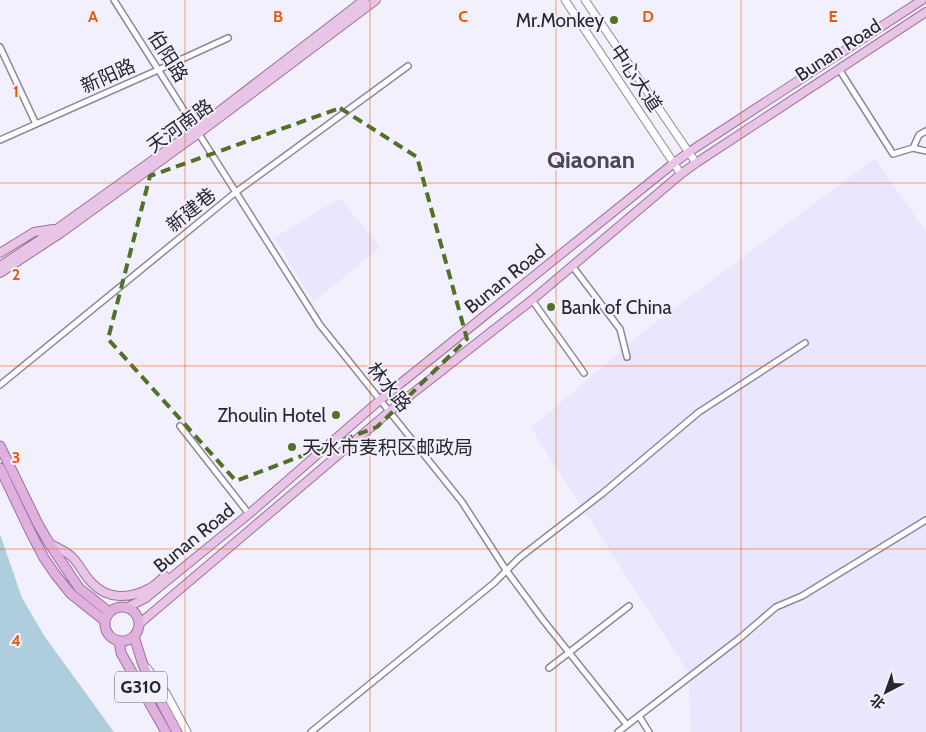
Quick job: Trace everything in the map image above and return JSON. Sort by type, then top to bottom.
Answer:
[{"type":"highway","points":[[0,446],[49,543],[79,588],[109,612]]},
{"type":"highway","points":[[0,468],[44,558],[71,594],[104,621]]},
{"type":"highway","points":[[117,607],[132,610],[136,614],[139,624],[134,636],[125,641],[119,641],[109,636],[104,626],[104,621],[109,612],[117,607]]},
{"type":"highway","name":"G310","points":[[134,636],[150,681],[177,732]]},
{"type":"highway","name":"G310","points":[[119,641],[121,653],[166,732]]},
{"type":"main road","name":"天河南路","points":[[0,266],[198,131],[364,0]]},
{"type":"main road","name":"天河南路","points":[[0,273],[61,232],[376,0]]},
{"type":"main road","name":"中心大道","points":[[565,0],[681,174]]},
{"type":"main road","name":"中心大道","points":[[585,0],[696,163]]},
{"type":"main road","name":"Bunan Road","points":[[126,608],[146,598],[191,562],[380,400],[674,163],[922,0]]},
{"type":"main road","name":"Bunan Road","points":[[139,624],[390,411],[573,267],[681,174],[926,12]]},
{"type":"main road","points":[[0,253],[34,232],[58,228]]},
{"type":"main road","points":[[49,543],[67,552],[99,590],[110,595],[127,596],[142,592],[173,570],[191,562]]},
{"type":"main road","points":[[155,591],[158,598],[165,601]]},
{"type":"main road","points":[[142,662],[166,693],[187,732]]},
{"type":"street","name":"伯阳路","points":[[114,0],[198,131]]},
{"type":"street","name":"新阳路","points":[[0,140],[228,38]]},
{"type":"street","points":[[0,46],[36,124]]},
{"type":"street","name":"新建巷","points":[[0,385],[236,192],[408,66]]},
{"type":"street","points":[[839,69],[894,154],[913,148],[926,151]]},
{"type":"street","points":[[913,148],[919,135],[926,130]]},
{"type":"street","name":"林水路","points":[[198,131],[320,325],[462,502],[506,570],[627,726]]},
{"type":"street","points":[[573,267],[620,329],[627,357]]},
{"type":"street","points":[[532,300],[584,373]]},
{"type":"street","points":[[311,732],[494,583],[519,558],[603,493],[699,412],[805,343]]},
{"type":"street","points":[[180,426],[249,514]]},
{"type":"street","points":[[618,732],[740,638],[776,607],[802,596],[925,522]]},
{"type":"street","points":[[549,668],[629,606]]},
{"type":"street","points":[[639,716],[649,732]]},
{"type":"highlighted area","points":[[340,108],[417,157],[467,339],[377,427],[236,481],[108,339],[150,176]]},
{"type":"shaded area","points":[[875,158],[926,232],[926,732],[691,732],[688,672],[531,428],[643,332]]},
{"type":"shaded area","points":[[340,198],[380,247],[314,302],[274,238]]},
{"type":"water","points":[[0,534],[22,598],[45,637],[114,732],[0,732]]},
{"type":"place","name":"Mr.Monkey","points":[[614,20]]},
{"type":"place","name":"Bank of China","points":[[551,307]]},
{"type":"place","name":"Zhoulin Hotel","points":[[336,415]]},
{"type":"place","name":"天水市麦积区邮政局","points":[[292,447]]},
{"type":"district","name":"Qiaonan","points":[[591,159]]}]
